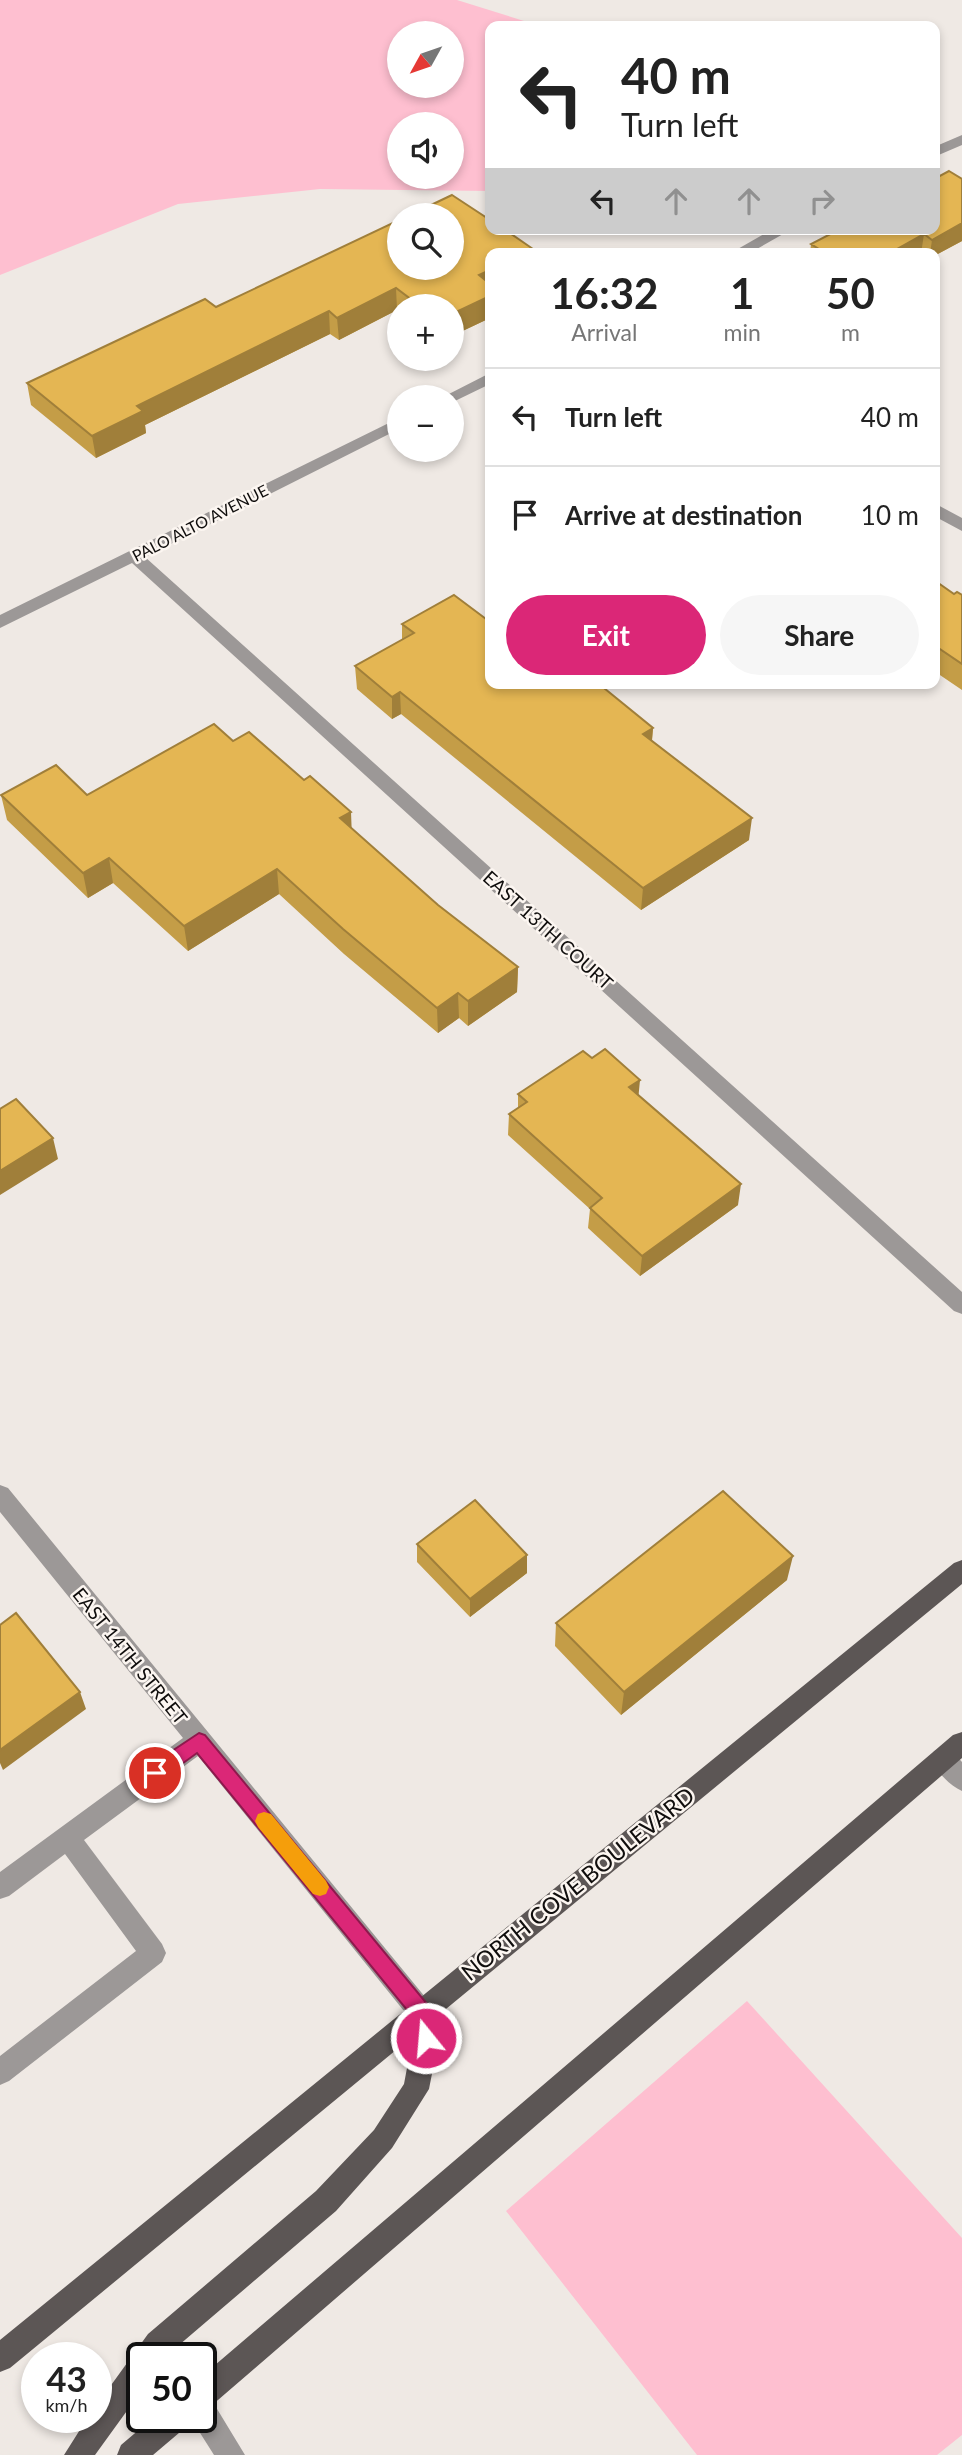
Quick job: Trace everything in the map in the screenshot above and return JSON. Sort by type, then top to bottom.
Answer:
[{"type":"main road","name":"NORTH COVE BOULEVARD","points":[[0,2358],[962,1570]]},
{"type":"main road","points":[[217,2382],[952,1751]]},
{"type":"main road","points":[[169,2342],[326,2201],[383,2139],[416,2089],[426,2038],[421,2012]]},
{"type":"main road","points":[[78,2455],[126,2392]]},
{"type":"main road","points":[[131,2455],[157,2433]]},
{"type":"street","points":[[940,150],[962,139]]},
{"type":"street","points":[[749,248],[773,235]]},
{"type":"street","points":[[464,391],[485,380]]},
{"type":"street","name":"PALO ALTO AVENUE","points":[[0,622],[387,429]]},
{"type":"street","points":[[940,513],[962,526]]},
{"type":"street","name":"EAST 13TH COURT","points":[[134,556],[962,1305]]},
{"type":"street","name":"EAST 14TH STREET","points":[[0,1495],[421,2012]]},
{"type":"street","points":[[0,1887],[199,1741]]},
{"type":"street","points":[[952,1751],[962,1779]]},
{"type":"street","points":[[0,2072],[153,1953],[67,1838]]},
{"type":"street","points":[[217,2433],[232,2455]]},
{"type":"shaded area","points":[[0,0],[457,0],[524,21],[485,21],[485,191],[320,189],[178,204],[0,275]]},
{"type":"shaded area","points":[[747,2001],[962,2238],[962,2435],[937,2455],[697,2455],[506,2211]]},
{"type":"building","points":[[949,171],[962,179],[962,223],[932,240],[925,235],[940,235],[940,176]]},
{"type":"building","points":[[452,195],[485,217],[485,235],[513,235],[532,248],[485,248],[485,272],[479,275],[485,280],[485,298],[464,308],[464,294],[404,294],[396,288],[337,318],[329,311],[137,406],[143,411],[92,436],[27,383],[205,299],[216,307],[387,226],[387,280],[464,280],[464,203],[435,203]]},
{"type":"building","points":[[828,235],[922,235],[899,248],[817,248],[811,244]]},
{"type":"building","points":[[940,584],[954,594],[957,592],[962,595],[962,664],[940,649]]},
{"type":"building","points":[[454,595],[485,618],[485,689],[605,689],[653,728],[643,734],[752,818],[643,888],[400,692],[392,697],[355,666],[414,633],[402,624]]},
{"type":"building","points":[[214,724],[233,741],[249,732],[304,780],[310,776],[351,812],[340,818],[438,905],[518,967],[468,1001],[458,993],[437,1008],[277,869],[184,926],[109,858],[83,873],[1,795],[56,765],[87,795]]},
{"type":"building","points":[[605,1049],[640,1080],[629,1087],[741,1184],[642,1256],[590,1208],[602,1198],[509,1114],[527,1102],[518,1094],[583,1051],[592,1058]]},
{"type":"building","points":[[16,1099],[53,1138],[0,1171],[0,1109]]},
{"type":"building","points":[[723,1491],[793,1556],[624,1692],[556,1623]]},
{"type":"building","points":[[475,1500],[527,1555],[470,1599],[417,1544]]},
{"type":"building","points":[[16,1613],[80,1692],[0,1750],[0,1625]]},
{"type":"slow traffic","points":[[264,1821],[320,1887]]},
{"type":"route","points":[[155,1773],[199,1741],[421,2012],[426,2038]]}]
